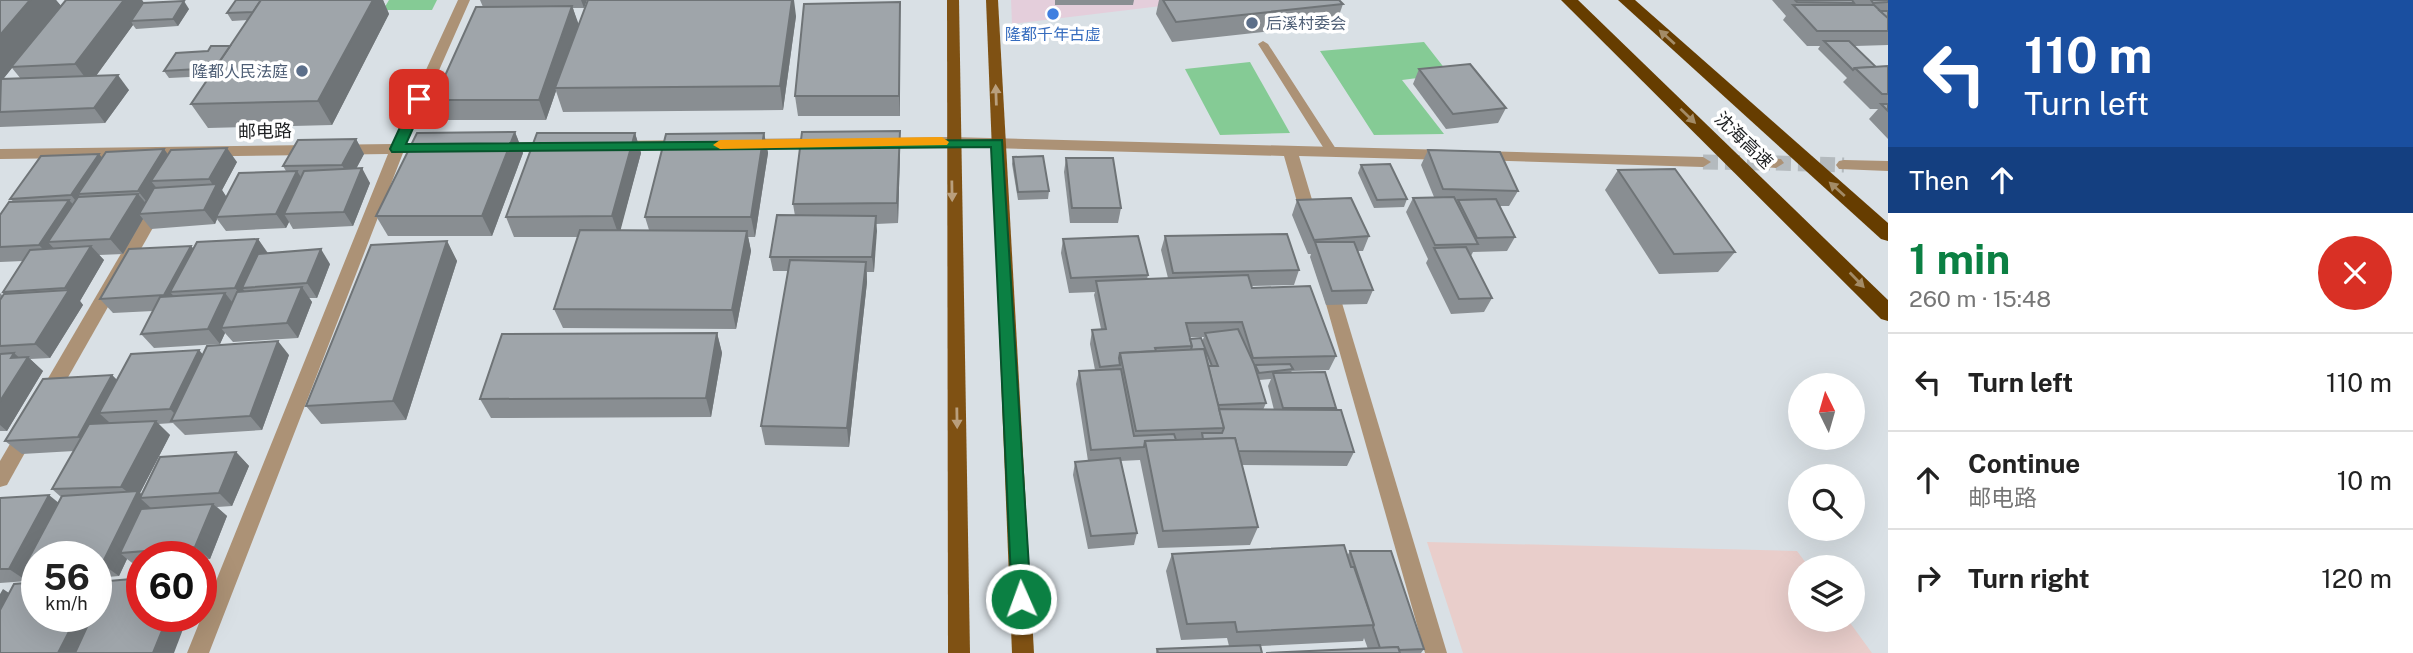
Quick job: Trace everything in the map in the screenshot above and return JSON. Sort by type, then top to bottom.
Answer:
[{"type":"highway","name":"沈海高速","points":[[1569,0],[1888,313]]},
{"type":"highway","name":"沈海高速","points":[[1626,0],[1888,234]]},
{"type":"main road","points":[[953,0],[951,142],[959,653]]},
{"type":"main road","points":[[992,0],[1019,518],[1023,653]]},
{"type":"street","points":[[198,653],[397,149],[464,0]]},
{"type":"street","points":[[730,145],[841,143]]},
{"type":"street","points":[[868,143],[998,143],[1703,162]]},
{"type":"street","points":[[605,146],[702,145]]},
{"type":"street","points":[[480,148],[563,147]]},
{"type":"street","name":"邮电路","points":[[0,154],[45,159],[186,158],[452,148]]},
{"type":"street","points":[[1290,151],[1317,245]]},
{"type":"street","points":[[1844,165],[1888,166]]},
{"type":"street","points":[[0,479],[168,188]]},
{"type":"street","points":[[1325,271],[1436,653]]},
{"type":"lane","points":[[1263,44],[1332,152]]},
{"type":"shaded area","name":"隆都千年古虚","points":[[1011,0],[1211,0],[1012,24]]},
{"type":"shaded area","points":[[1427,542],[1797,551],[1800,555],[1788,555],[1788,632],[1857,632],[1872,653],[1463,653]]},
{"type":"green space","points":[[389,0],[437,0],[432,10],[383,10]]},
{"type":"green space","points":[[1424,42],[1449,74],[1402,80],[1444,134],[1374,135],[1320,51]]},
{"type":"green space","points":[[1250,62],[1290,133],[1220,135],[1185,69]]},
{"type":"building","points":[[0,0],[30,0],[0,35]]},
{"type":"building","points":[[66,0],[124,0],[75,64],[11,67]]},
{"type":"building","points":[[236,0],[261,0],[253,12],[227,13]]},
{"type":"building","points":[[261,0],[373,0],[318,101],[191,104]]},
{"type":"building","points":[[588,0],[792,0],[780,86],[555,88]]},
{"type":"building","points":[[1163,0],[1339,0],[1343,4],[1176,22]]},
{"type":"building","points":[[1795,0],[1852,0],[1854,3],[1797,2]]},
{"type":"building","points":[[1871,0],[1888,0],[1888,2],[1873,3]]},
{"type":"building","points":[[184,1],[173,19],[131,21],[143,3]]},
{"type":"building","points":[[900,2],[899,96],[795,96],[804,4]]},
{"type":"building","points":[[1793,5],[1874,5],[1888,18],[1888,31],[1817,31]]},
{"type":"building","points":[[572,6],[539,100],[434,100],[476,7]]},
{"type":"building","points":[[1824,41],[1849,41],[1876,67],[1853,70]]},
{"type":"building","points":[[211,46],[230,46],[215,68],[164,71],[176,53],[208,51]]},
{"type":"building","points":[[1470,64],[1506,108],[1453,114],[1419,69]]},
{"type":"building","points":[[1888,66],[1888,94],[1882,94],[1855,68]]},
{"type":"building","points":[[118,75],[94,108],[0,112],[1,79]]},
{"type":"building","points":[[900,131],[897,203],[793,204],[802,132]]},
{"type":"building","points":[[515,132],[482,216],[376,216],[417,133]]},
{"type":"building","points":[[537,133],[635,133],[612,216],[506,217]]},
{"type":"building","points":[[764,133],[751,217],[645,217],[666,134]]},
{"type":"building","points":[[356,139],[342,165],[283,166],[298,140]]},
{"type":"building","points":[[227,148],[209,179],[151,181],[171,150]]},
{"type":"building","points":[[164,149],[138,191],[78,194],[106,152]]},
{"type":"building","points":[[1428,150],[1500,152],[1518,191],[1443,189]]},
{"type":"building","points":[[99,154],[71,195],[10,199],[41,156]]},
{"type":"building","points":[[1043,156],[1049,191],[1018,192],[1013,157]]},
{"type":"building","points":[[1066,158],[1113,158],[1121,208],[1072,208]]},
{"type":"building","points":[[1390,164],[1407,199],[1377,200],[1361,165]]},
{"type":"building","points":[[362,168],[344,212],[284,214],[304,171]]},
{"type":"building","points":[[1675,169],[1735,252],[1674,254],[1618,170]]},
{"type":"building","points":[[297,171],[276,214],[216,217],[239,173]]},
{"type":"building","points":[[217,184],[204,210],[139,214],[154,188]]},
{"type":"building","points":[[138,194],[110,239],[48,242],[78,197]]},
{"type":"building","points":[[1454,197],[1478,244],[1435,245],[1413,198]]},
{"type":"building","points":[[1351,198],[1369,236],[1314,240],[1297,200]]},
{"type":"building","points":[[1496,199],[1515,237],[1477,238],[1458,200]]},
{"type":"building","points":[[69,200],[39,245],[0,247],[0,215],[9,202]]},
{"type":"building","points":[[777,215],[876,216],[872,257],[770,257]]},
{"type":"building","points":[[580,230],[747,231],[732,310],[554,309]]},
{"type":"building","points":[[1287,234],[1299,270],[1173,273],[1165,236]]},
{"type":"building","points":[[1138,236],[1148,275],[1071,278],[1063,239]]},
{"type":"building","points":[[258,239],[235,288],[170,292],[197,242]]},
{"type":"building","points":[[447,241],[393,401],[306,406],[371,245]]},
{"type":"building","points":[[1315,242],[1354,242],[1373,290],[1332,291]]},
{"type":"building","points":[[91,246],[65,288],[3,292],[30,250]]},
{"type":"building","points":[[191,246],[164,295],[100,299],[129,249]]},
{"type":"building","points":[[1466,247],[1492,298],[1459,299],[1434,248]]},
{"type":"building","points":[[321,249],[307,283],[242,288],[258,254]]},
{"type":"building","points":[[790,260],[866,262],[847,428],[761,426]]},
{"type":"building","points":[[1248,275],[1252,288],[1310,286],[1336,356],[1253,358],[1242,322],[1186,323],[1192,346],[1120,353],[1120,365],[1100,367],[1092,330],[1106,329],[1096,281]]},
{"type":"building","points":[[302,287],[287,323],[221,328],[237,292]]},
{"type":"building","points":[[69,290],[35,344],[0,346],[0,300],[4,294]]},
{"type":"building","points":[[225,293],[208,329],[141,334],[160,297]]},
{"type":"building","points":[[1238,329],[1254,364],[1266,403],[1218,405],[1208,366],[1218,366],[1205,333]]},
{"type":"building","points":[[717,333],[706,398],[480,399],[502,334]]},
{"type":"building","points":[[1201,338],[1212,366],[1208,366],[1204,349],[1191,350],[1190,339]]},
{"type":"building","points":[[278,341],[250,416],[171,421],[207,346]]},
{"type":"building","points":[[1204,349],[1224,428],[1136,431],[1120,353]]},
{"type":"building","points":[[199,350],[170,409],[99,413],[131,354]]},
{"type":"building","points":[[14,353],[11,358],[28,357],[0,401],[0,354]]},
{"type":"building","points":[[1290,364],[1293,369],[1259,373],[1255,365]]},
{"type":"building","points":[[1121,369],[1134,436],[1174,434],[1176,440],[1145,441],[1144,447],[1091,450],[1079,371]]},
{"type":"building","points":[[1325,372],[1336,408],[1283,408],[1273,373]]},
{"type":"building","points":[[112,375],[78,437],[5,441],[43,379]]},
{"type":"building","points":[[1219,409],[1341,410],[1354,452],[1238,451],[1235,438],[1203,439],[1202,433],[1222,433],[1224,428]]},
{"type":"building","points":[[156,421],[121,487],[52,489],[89,424]]},
{"type":"building","points":[[1235,438],[1258,527],[1163,531],[1145,441]]},
{"type":"building","points":[[236,452],[219,493],[140,498],[160,457]]},
{"type":"building","points":[[1120,458],[1137,533],[1091,536],[1075,462]]},
{"type":"building","points":[[138,491],[112,544],[112,541],[38,541],[62,496]]},
{"type":"building","points":[[49,495],[24,541],[21,541],[21,547],[9,569],[0,569],[0,498]]},
{"type":"building","points":[[213,504],[198,541],[126,541],[126,553],[120,553],[141,509]]},
{"type":"building","points":[[1344,545],[1374,625],[1237,632],[1235,622],[1187,624],[1172,554]]},
{"type":"building","points":[[1350,551],[1391,551],[1424,649],[1380,648]]},
{"type":"building","points":[[126,579],[126,632],[162,632],[153,653],[75,653],[85,632],[112,632],[112,581]]},
{"type":"building","points":[[21,583],[21,632],[69,632],[58,653],[0,653],[0,610],[14,584]]},
{"type":"building","points":[[1260,645],[1262,653],[1158,653],[1157,649]]},
{"type":"building","points":[[1398,647],[1400,653],[1266,653]]},
{"type":"tunnel","points":[[1703,162],[1770,163]]},
{"type":"tunnel","points":[[1776,163],[1844,165]]},
{"type":"slow traffic","points":[[720,145],[942,142]]},
{"type":"place","name":"隆都千年古虚","points":[[1053,14]]},
{"type":"place","name":"后溪村委会","points":[[1252,23]]},
{"type":"place","name":"隆都人民法庭","points":[[302,71]]},
{"type":"route","points":[[419,99],[397,149],[998,143],[1021,599]]}]
